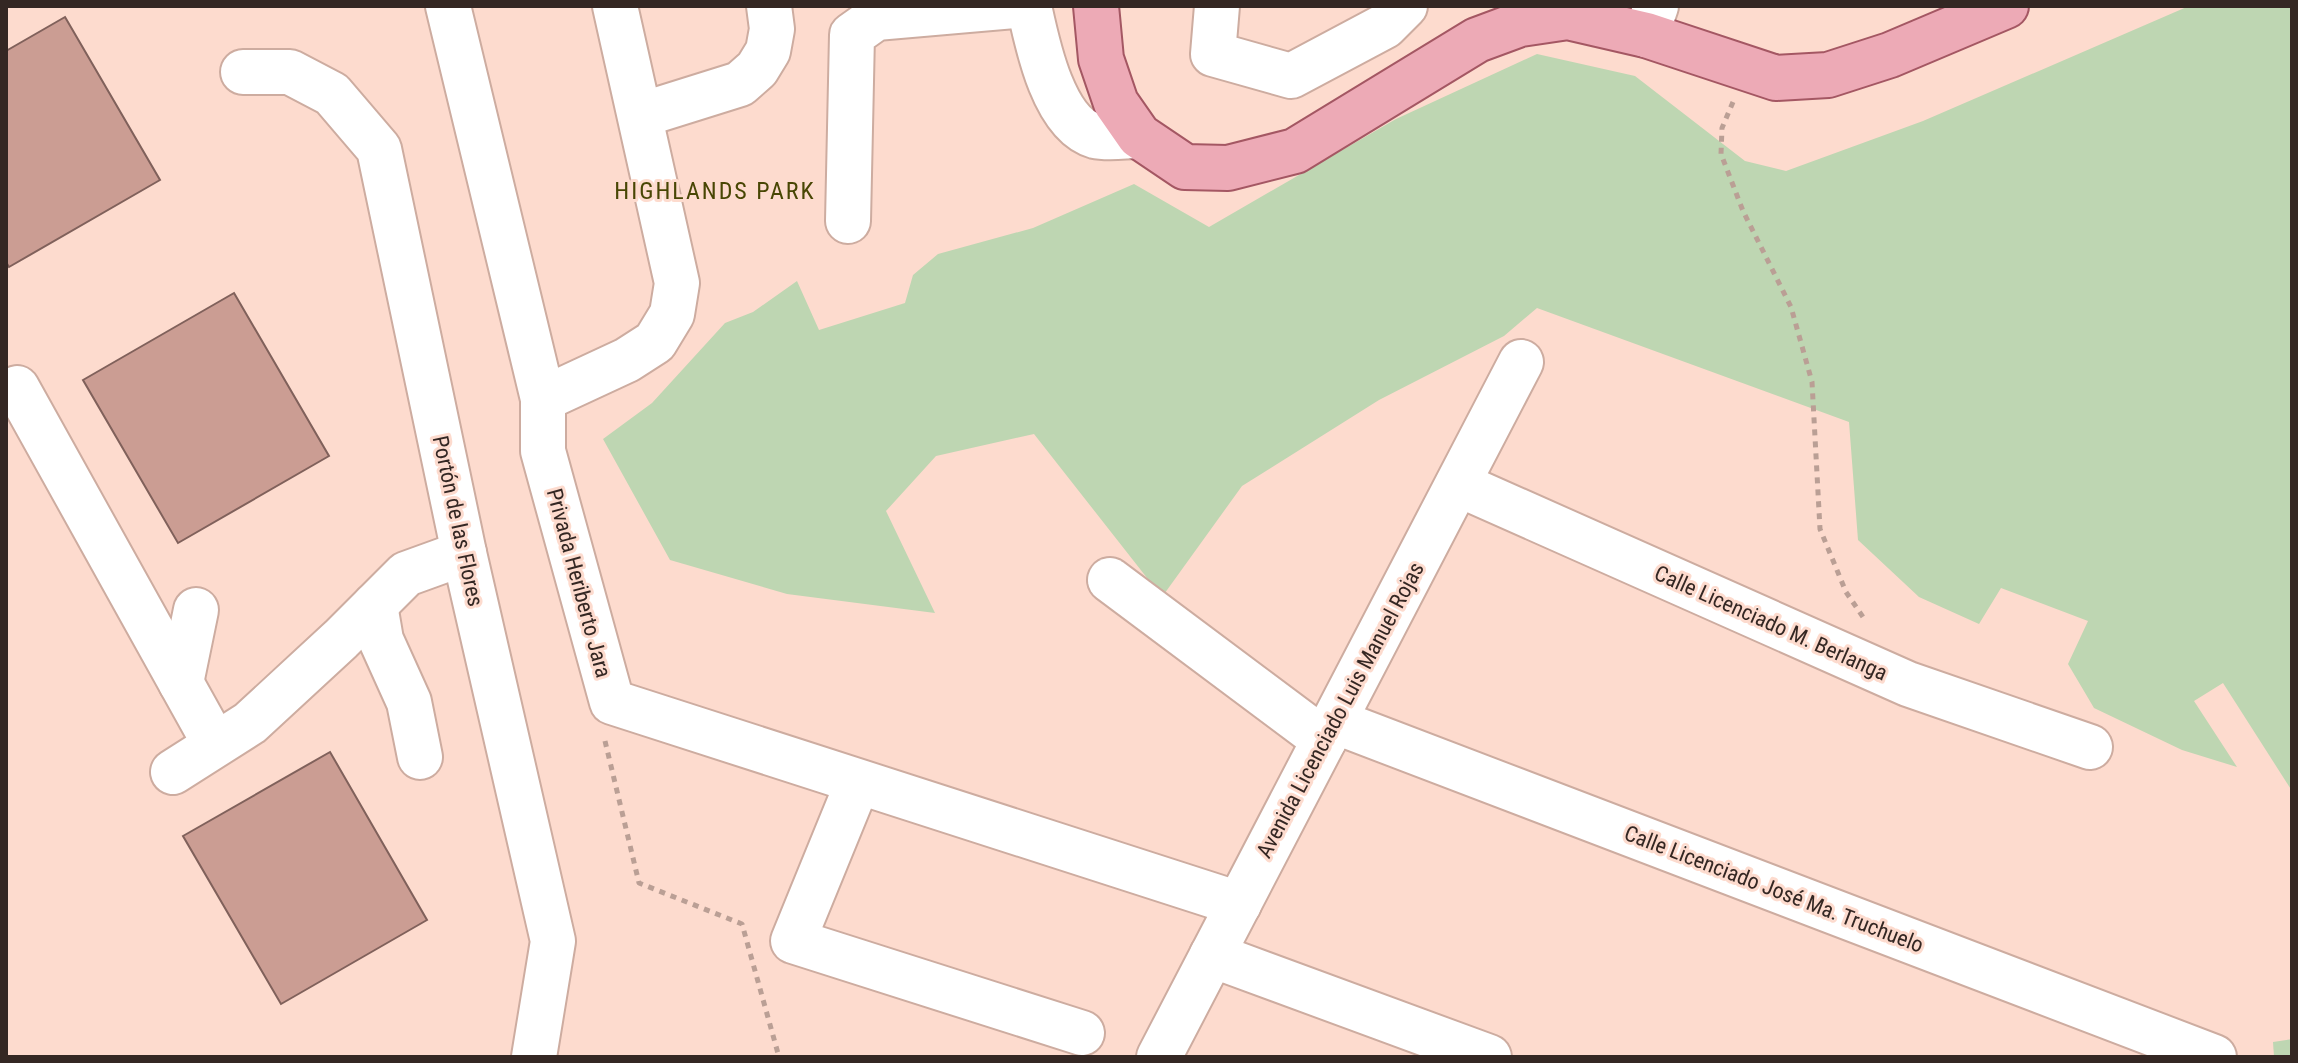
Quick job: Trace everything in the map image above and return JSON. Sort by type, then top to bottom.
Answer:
[{"type":"main road","points":[[1096,6],[1101,59],[1116,103],[1139,136],[1185,167],[1228,168],[1295,151],[1477,40],[1520,24],[1568,17],[1651,21],[1745,70],[1776,78],[1828,75],[1890,55],[2006,6]]},
{"type":"street","points":[[448,6],[543,399],[627,360],[655,342],[672,314],[677,283],[615,6]]},
{"type":"street","points":[[641,115],[740,84],[757,69],[768,51],[772,29],[769,6]]},
{"type":"street","points":[[848,221],[852,35],[876,18],[1014,6]]},
{"type":"street","points":[[1029,6],[1046,73],[1076,126],[1096,136],[1139,136]]},
{"type":"street","points":[[1217,6],[1213,54],[1291,76],[1385,26],[1405,6]]},
{"type":"street","name":"Portón de las Flores","points":[[243,72],[290,72],[332,94],[379,149],[464,553],[553,941],[534,1057]]},
{"type":"street","name":"Avenida Licenciado Luis Manuel Rojas","points":[[1159,1057],[1521,362]]},
{"type":"street","points":[[17,388],[215,744]]},
{"type":"street","name":"Privada Heriberto Jara","points":[[543,399],[543,451],[612,702],[858,782]]},
{"type":"street","name":"Calle Licenciado M. Berlanga","points":[[1458,484],[1908,684],[2090,747]]},
{"type":"street","points":[[173,772],[250,723],[406,574],[464,553]]},
{"type":"street","name":"Calle Licenciado José Ma. Truchuelo","points":[[1110,580],[1329,730],[2214,1057]]},
{"type":"street","points":[[375,605],[381,640],[409,702],[420,757]]},
{"type":"street","points":[[181,683],[196,610]]},
{"type":"street","points":[[1082,1033],[793,941],[858,782],[1239,904]]},
{"type":"street","points":[[1212,955],[1489,1057]]},
{"type":"path","points":[[1745,70],[1722,128],[1721,154],[1743,211],[1791,307],[1812,382],[1820,529],[1846,592],[1873,631]]},
{"type":"green space","points":[[2189,6],[2292,6],[2292,791],[2223,683],[2194,701],[2237,767],[2182,750],[2094,708],[2068,664],[2088,621],[2001,588],[1979,624],[1919,597],[1858,540],[1849,422],[1537,308],[1504,336],[1379,400],[1242,486],[1162,597],[1034,434],[936,456],[886,511],[935,613],[787,594],[670,560],[603,439],[652,403],[725,323],[753,312],[797,281],[819,330],[905,303],[913,275],[938,254],[1033,228],[1134,184],[1209,227],[1396,119],[1537,54],[1635,76],[1745,161],[1786,171],[1923,121]]},
{"type":"green space","points":[[2292,1039],[2292,1057],[2274,1057],[2273,1042]]},
{"type":"building","points":[[65,17],[160,180],[9,267],[6,262],[6,51]]},
{"type":"building","points":[[234,293],[329,456],[178,543],[83,380]]},
{"type":"building","points":[[330,752],[427,920],[281,1004],[183,836]]},
{"type":"district","name":"HIGHLANDS PARK","points":[[715,191]]}]
